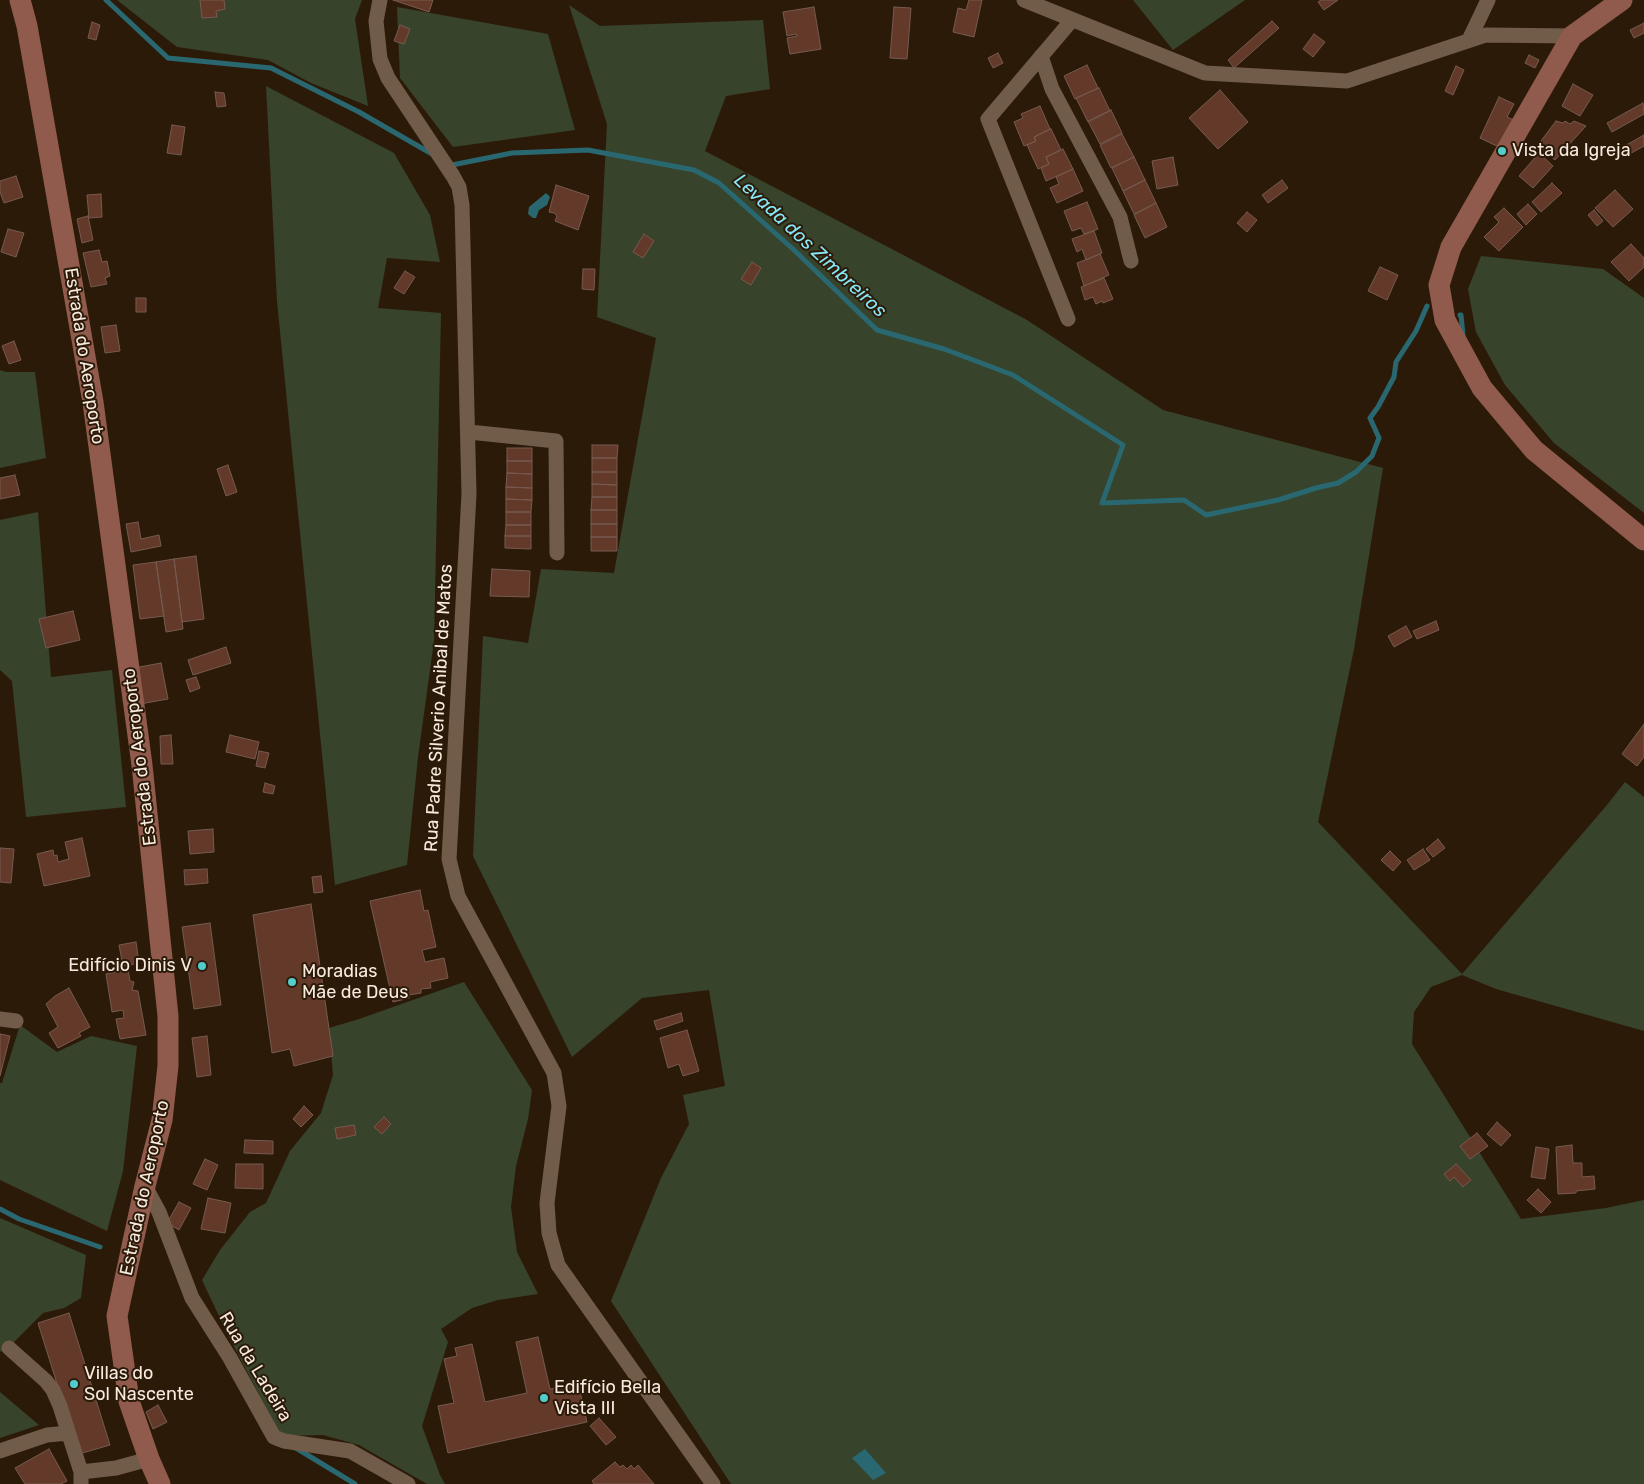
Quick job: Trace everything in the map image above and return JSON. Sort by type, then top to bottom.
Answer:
[{"type":"main road","name":"Estrada do Aeroporto","points":[[20,0],[27,26],[93,402],[142,765],[168,1016],[168,1066],[162,1120],[116,1316],[129,1400],[149,1459],[160,1484]]},
{"type":"main road","name":"Estrada do Aeroporto","points":[[26,0],[27,26]]},
{"type":"main road","points":[[1622,0],[1572,36],[1451,248],[1439,285],[1445,320],[1482,388],[1534,450],[1644,540]]},
{"type":"street","name":"Rua Padre Silverio Anibal de Matos","points":[[380,0],[376,21],[380,59],[388,78],[453,176],[459,187],[462,205],[469,432],[469,494],[449,859],[458,896],[554,1073],[559,1106],[547,1202],[549,1233],[558,1265],[713,1484]]},
{"type":"street","points":[[1024,0],[1205,73],[1347,81],[1486,35],[1572,36]]},
{"type":"street","points":[[1469,40],[1488,0]]},
{"type":"street","points":[[1068,319],[988,119],[1072,20]]},
{"type":"street","points":[[1041,56],[1052,90],[1120,217],[1131,261]]},
{"type":"street","points":[[469,432],[556,441],[557,553]]},
{"type":"street","points":[[0,1019],[16,1021]]},
{"type":"street","name":"Rua da Ladeira","points":[[145,1186],[159,1212],[192,1298],[230,1358],[274,1437],[284,1441],[350,1451],[408,1484]]},
{"type":"street","points":[[9,1348],[46,1381],[53,1390],[60,1406],[80,1478],[149,1459]]},
{"type":"street","points":[[0,1451],[47,1435],[68,1433]]},
{"type":"green space","points":[[117,0],[362,0],[355,19],[368,106],[311,83],[268,60],[177,47]]},
{"type":"green space","points":[[1133,0],[1245,0],[1173,50]]},
{"type":"green space","points":[[569,5],[600,26],[763,20],[770,89],[726,96],[705,151],[1027,320],[1163,410],[1383,468],[1354,649],[1318,822],[1462,974],[1625,782],[1644,797],[1644,1031],[1496,989],[1462,975],[1431,987],[1414,1012],[1412,1044],[1521,1219],[1606,1208],[1644,1200],[1644,1484],[731,1484],[611,1301],[661,1178],[689,1124],[683,1095],[725,1086],[709,990],[642,998],[572,1057],[473,856],[483,636],[528,643],[541,569],[614,573],[656,338],[597,317],[607,124]]},
{"type":"green space","points":[[397,7],[548,34],[575,130],[453,147],[400,78]]},
{"type":"green space","points":[[266,86],[394,153],[430,215],[440,262],[387,258],[378,308],[441,313],[434,641],[418,757],[407,865],[335,885],[277,301]]},
{"type":"green space","points":[[1481,256],[1603,269],[1644,298],[1644,513],[1554,443],[1505,385],[1476,332],[1468,289]]},
{"type":"green space","points":[[0,370],[6,372],[35,372],[46,458],[0,468]]},
{"type":"green space","points":[[38,512],[51,677],[112,670],[126,807],[26,817],[12,681],[0,670],[0,520]]},
{"type":"green space","points":[[464,982],[532,1090],[528,1119],[516,1166],[511,1207],[517,1252],[538,1294],[498,1300],[472,1308],[441,1329],[448,1342],[422,1426],[445,1484],[427,1484],[359,1445],[323,1435],[281,1436],[229,1337],[202,1280],[220,1250],[250,1212],[266,1203],[290,1151],[321,1113],[333,1075],[329,1028]]},
{"type":"green space","points":[[20,1025],[57,1052],[91,1036],[137,1046],[123,1171],[107,1231],[0,1180],[0,1083],[2,1083]]},
{"type":"green space","points":[[0,1218],[86,1255],[81,1298],[64,1308],[43,1313],[2,1352],[0,1351]]},
{"type":"green space","points":[[0,1392],[39,1425],[0,1438]]},
{"type":"water","points":[[546,193],[550,197],[547,205],[539,210],[536,218],[533,218],[528,214],[529,207]]},
{"type":"water","points":[[865,1449],[886,1473],[873,1480],[852,1458]]},
{"type":"building","points":[[200,0],[224,0],[225,9],[216,11],[217,17],[202,18]]},
{"type":"building","points":[[393,0],[433,0],[429,12]]},
{"type":"building","points":[[969,0],[982,0],[974,37],[953,32],[958,8],[966,10]]},
{"type":"building","points":[[1321,0],[1338,0],[1324,10],[1318,2]]},
{"type":"building","points":[[814,7],[821,49],[790,54],[787,38],[797,36],[796,34],[787,36],[783,12]]},
{"type":"building","points":[[894,7],[911,8],[907,59],[890,58]]},
{"type":"building","points":[[1272,21],[1279,28],[1234,68],[1228,60]]},
{"type":"building","points":[[92,22],[100,25],[96,40],[88,38]]},
{"type":"building","points":[[1644,23],[1644,33],[1634,38],[1630,30]]},
{"type":"building","points":[[400,25],[410,29],[404,44],[394,41]]},
{"type":"building","points":[[1314,34],[1325,42],[1313,57],[1303,49]]},
{"type":"building","points":[[998,53],[1003,63],[993,68],[988,58]]},
{"type":"building","points":[[1529,55],[1539,60],[1535,68],[1525,63]]},
{"type":"building","points":[[1087,65],[1098,88],[1075,99],[1064,76]]},
{"type":"building","points":[[1456,66],[1464,70],[1453,95],[1445,91]]},
{"type":"building","points":[[1573,84],[1593,95],[1580,116],[1562,106]]},
{"type":"building","points":[[1099,88],[1110,111],[1088,122],[1076,98]]},
{"type":"building","points":[[1220,90],[1248,122],[1218,149],[1189,118]]},
{"type":"building","points":[[215,92],[224,93],[226,106],[217,107]]},
{"type":"building","points":[[1499,97],[1514,104],[1507,117],[1516,121],[1503,149],[1480,138]]},
{"type":"building","points":[[1643,103],[1644,114],[1612,132],[1607,123]]},
{"type":"building","points":[[1040,106],[1050,129],[1034,137],[1036,141],[1024,146],[1014,122],[1023,118],[1021,114]]},
{"type":"building","points":[[1111,110],[1122,133],[1100,144],[1088,121]]},
{"type":"building","points":[[1556,121],[1563,123],[1565,121],[1570,124],[1574,121],[1586,126],[1555,160],[1538,145]]},
{"type":"building","points":[[172,125],[185,127],[181,155],[167,153]]},
{"type":"building","points":[[1051,129],[1061,150],[1046,157],[1049,164],[1038,169],[1027,145],[1036,141],[1034,137]]},
{"type":"building","points":[[1122,134],[1134,157],[1111,168],[1100,145]]},
{"type":"building","points":[[1644,135],[1644,146],[1626,156],[1621,148]]},
{"type":"building","points":[[1063,149],[1073,169],[1046,181],[1041,168],[1049,164],[1046,157]]},
{"type":"building","points":[[1539,153],[1553,166],[1533,188],[1519,176]]},
{"type":"building","points":[[1134,157],[1145,180],[1123,191],[1112,168]]},
{"type":"building","points":[[1173,157],[1178,185],[1157,189],[1152,161]]},
{"type":"building","points":[[1073,169],[1083,191],[1057,203],[1050,188],[1059,184],[1056,177]]},
{"type":"building","points":[[16,176],[23,197],[4,203],[0,192],[0,181]]},
{"type":"building","points":[[1145,180],[1156,203],[1134,214],[1123,191]]},
{"type":"building","points":[[1282,180],[1288,188],[1268,203],[1262,195]]},
{"type":"building","points":[[1552,183],[1562,193],[1541,212],[1532,202]]},
{"type":"building","points":[[556,185],[589,196],[578,230],[555,221],[557,216],[549,212]]},
{"type":"building","points":[[1615,190],[1633,209],[1613,227],[1595,208]]},
{"type":"building","points":[[101,194],[102,217],[89,218],[87,195]]},
{"type":"building","points":[[1087,202],[1098,229],[1084,234],[1081,228],[1072,231],[1064,211]]},
{"type":"building","points":[[1156,203],[1167,227],[1145,238],[1134,215]]},
{"type":"building","points":[[1528,204],[1537,214],[1526,225],[1517,214]]},
{"type":"building","points":[[1504,208],[1523,227],[1499,251],[1484,237],[1499,222],[1494,217]]},
{"type":"building","points":[[1594,210],[1603,221],[1597,226],[1588,215]]},
{"type":"building","points":[[1247,212],[1257,220],[1247,232],[1237,223]]},
{"type":"building","points":[[88,216],[93,240],[82,243],[77,219]]},
{"type":"building","points":[[8,229],[24,233],[16,257],[1,252]]},
{"type":"building","points":[[1094,231],[1102,253],[1086,260],[1082,249],[1077,252],[1072,239]]},
{"type":"building","points":[[644,234],[654,241],[643,258],[633,252]]},
{"type":"building","points":[[1631,244],[1644,258],[1644,267],[1629,281],[1611,262]]},
{"type":"building","points":[[99,250],[102,262],[107,261],[110,276],[105,278],[107,284],[91,287],[83,253]]},
{"type":"building","points":[[1100,254],[1109,275],[1084,286],[1077,263]]},
{"type":"building","points":[[752,262],[761,268],[751,285],[741,279]]},
{"type":"building","points":[[1380,267],[1398,275],[1387,300],[1368,291]]},
{"type":"building","points":[[583,269],[595,269],[594,290],[582,289]]},
{"type":"building","points":[[405,271],[415,277],[404,294],[394,288]]},
{"type":"building","points":[[1104,278],[1113,299],[1096,304],[1093,297],[1085,300],[1081,287]]},
{"type":"building","points":[[136,298],[146,298],[146,312],[136,312]]},
{"type":"building","points":[[116,325],[120,351],[105,353],[101,327]]},
{"type":"building","points":[[14,341],[21,360],[9,364],[2,346]]},
{"type":"building","points":[[592,445],[618,445],[617,458],[592,458]]},
{"type":"building","points":[[507,448],[532,448],[532,461],[507,461]]},
{"type":"building","points":[[592,458],[617,458],[617,472],[592,472]]},
{"type":"building","points":[[507,461],[532,461],[532,474],[507,473]]},
{"type":"building","points":[[228,465],[237,492],[226,496],[217,469]]},
{"type":"building","points":[[592,472],[617,472],[617,485],[592,484]]},
{"type":"building","points":[[507,473],[532,474],[532,488],[506,487]]},
{"type":"building","points":[[15,475],[20,495],[0,499],[0,478]]},
{"type":"building","points":[[592,484],[617,485],[617,497],[592,497]]},
{"type":"building","points":[[506,487],[532,488],[532,500],[506,499]]},
{"type":"building","points":[[592,497],[617,497],[617,510],[591,510]]},
{"type":"building","points":[[506,499],[532,500],[531,512],[506,512]]},
{"type":"building","points":[[591,510],[617,510],[617,524],[591,524]]},
{"type":"building","points":[[506,512],[531,512],[531,525],[506,525]]},
{"type":"building","points":[[138,522],[141,539],[159,535],[161,546],[131,552],[126,524]]},
{"type":"building","points":[[591,524],[617,524],[617,537],[591,537]]},
{"type":"building","points":[[506,525],[531,525],[531,536],[505,536]]},
{"type":"building","points":[[505,536],[531,536],[531,549],[505,548]]},
{"type":"building","points":[[591,537],[617,537],[617,551],[591,551]]},
{"type":"building","points":[[196,556],[204,619],[182,622],[174,559]]},
{"type":"building","points":[[174,559],[183,629],[166,632],[156,562]]},
{"type":"building","points":[[156,562],[164,616],[140,619],[133,565]]},
{"type":"building","points":[[492,569],[530,571],[529,597],[490,596]]},
{"type":"building","points":[[73,611],[80,640],[46,648],[39,619]]},
{"type":"building","points":[[1436,621],[1439,630],[1417,639],[1413,631]]},
{"type":"building","points":[[1406,626],[1412,637],[1394,647],[1388,636]]},
{"type":"building","points":[[226,647],[231,663],[193,675],[188,660]]},
{"type":"building","points":[[161,663],[168,699],[140,704],[134,668]]},
{"type":"building","points":[[196,677],[200,688],[190,692],[186,680]]},
{"type":"building","points":[[1644,724],[1644,757],[1637,766],[1622,754]]},
{"type":"building","points":[[171,735],[173,764],[161,764],[160,736]]},
{"type":"building","points":[[230,735],[259,742],[255,759],[226,752]]},
{"type":"building","points":[[259,751],[269,753],[265,768],[256,766]]},
{"type":"building","points":[[265,783],[275,786],[273,794],[263,792]]},
{"type":"building","points":[[213,829],[214,852],[190,854],[188,831]]},
{"type":"building","points":[[82,838],[90,876],[44,886],[37,854],[53,850],[54,856],[57,855],[58,862],[69,859],[65,842]]},
{"type":"building","points":[[1438,839],[1445,848],[1433,857],[1426,849]]},
{"type":"building","points":[[0,848],[14,849],[11,883],[0,882]]},
{"type":"building","points":[[1423,849],[1430,860],[1414,870],[1407,860]]},
{"type":"building","points":[[1390,851],[1401,862],[1393,871],[1381,860]]},
{"type":"building","points":[[207,869],[208,883],[185,885],[184,870]]},
{"type":"building","points":[[321,876],[323,892],[314,893],[312,877]]},
{"type":"building","points":[[420,890],[424,911],[428,910],[436,947],[422,950],[425,962],[444,958],[448,978],[430,982],[431,988],[421,989],[421,993],[409,995],[409,998],[393,1002],[370,901]]},
{"type":"building","name":"Moradias Mãe de Deus","points":[[311,904],[333,1056],[294,1066],[290,1049],[272,1053],[253,915]]},
{"type":"building","name":"Edifício Dinis V","points":[[210,923],[221,1005],[194,1009],[182,927]]},
{"type":"building","points":[[136,942],[139,963],[123,966],[119,945]]},
{"type":"building","points":[[128,970],[130,981],[134,982],[132,990],[138,991],[146,1035],[120,1039],[116,1019],[124,1018],[123,1010],[112,1012],[106,974]]},
{"type":"building","points":[[69,988],[90,1027],[79,1033],[81,1036],[58,1048],[49,1033],[58,1027],[46,1004]]},
{"type":"building","points":[[681,1013],[683,1021],[657,1030],[654,1021]]},
{"type":"building","points":[[687,1030],[699,1071],[683,1076],[679,1064],[668,1068],[660,1038]]},
{"type":"building","points":[[0,1034],[10,1036],[0,1076]]},
{"type":"building","points":[[207,1036],[211,1075],[197,1077],[192,1038]]},
{"type":"building","points":[[304,1106],[313,1115],[301,1127],[293,1119]]},
{"type":"building","points":[[384,1117],[391,1124],[382,1134],[374,1127]]},
{"type":"building","points":[[1497,1122],[1511,1135],[1501,1146],[1487,1134]]},
{"type":"building","points":[[354,1125],[356,1135],[337,1139],[335,1128]]},
{"type":"building","points":[[1477,1133],[1488,1146],[1470,1159],[1460,1146]]},
{"type":"building","points":[[245,1140],[273,1141],[273,1154],[244,1153]]},
{"type":"building","points":[[1572,1145],[1573,1163],[1582,1163],[1582,1177],[1594,1176],[1595,1189],[1558,1194],[1556,1147]]},
{"type":"building","points":[[1536,1147],[1549,1149],[1545,1179],[1531,1177]]},
{"type":"building","points":[[205,1159],[218,1165],[207,1190],[193,1184]]},
{"type":"building","points":[[236,1164],[263,1164],[263,1189],[235,1188]]},
{"type":"building","points":[[1456,1164],[1471,1180],[1463,1187],[1454,1177],[1450,1181],[1444,1174]]},
{"type":"building","points":[[1538,1189],[1551,1202],[1541,1213],[1527,1200]]},
{"type":"building","points":[[208,1198],[231,1203],[225,1233],[201,1229]]},
{"type":"building","points":[[179,1202],[191,1208],[179,1230],[167,1223]]},
{"type":"building","name":"Villas do Sol Nascente","points":[[69,1313],[110,1445],[79,1454],[38,1323]]},
{"type":"building","name":"Edifício Bella Vista III","points":[[538,1337],[550,1389],[578,1383],[587,1422],[448,1453],[438,1406],[454,1403],[444,1359],[457,1356],[455,1348],[472,1344],[485,1402],[527,1393],[516,1342]]},
{"type":"building","points":[[158,1405],[167,1422],[153,1429],[146,1412]]},
{"type":"building","points":[[599,1418],[616,1437],[606,1445],[590,1426]]},
{"type":"building","points":[[49,1449],[67,1481],[61,1484],[25,1484],[15,1468]]},
{"type":"building","points":[[615,1462],[620,1467],[623,1465],[627,1469],[631,1465],[634,1469],[638,1465],[654,1484],[594,1484],[592,1481]]},
{"type":"waterway","name":"Levada dos Zimbreiros","points":[[106,0],[168,58],[271,68],[359,112],[432,154]]},
{"type":"waterway","name":"Levada dos Zimbreiros","points":[[448,163],[452,165],[512,153],[588,150],[694,170],[719,183],[794,250],[877,330],[944,349],[1013,375],[1123,445],[1102,503],[1184,500],[1206,515],[1278,500],[1338,483],[1356,472],[1372,456],[1379,438],[1370,418],[1394,377],[1396,362],[1416,331],[1427,306]]},
{"type":"waterway","name":"Levada dos Zimbreiros","points":[[1460,315],[1463,335]]},
{"type":"waterway","name":"Levada dos Zimbreiros","points":[[0,1209],[19,1219],[100,1247]]},
{"type":"waterway","name":"Levada dos Zimbreiros","points":[[296,1448],[355,1484]]},
{"type":"place","name":"Vista da Igreja","points":[[1502,151]]},
{"type":"place","name":"Edifício Dinis V","points":[[202,966]]},
{"type":"place","name":"Moradias Mãe de Deus","points":[[292,982]]},
{"type":"place","name":"Villas do Sol Nascente","points":[[74,1384]]},
{"type":"place","name":"Edifício Bella Vista III","points":[[544,1398]]}]
